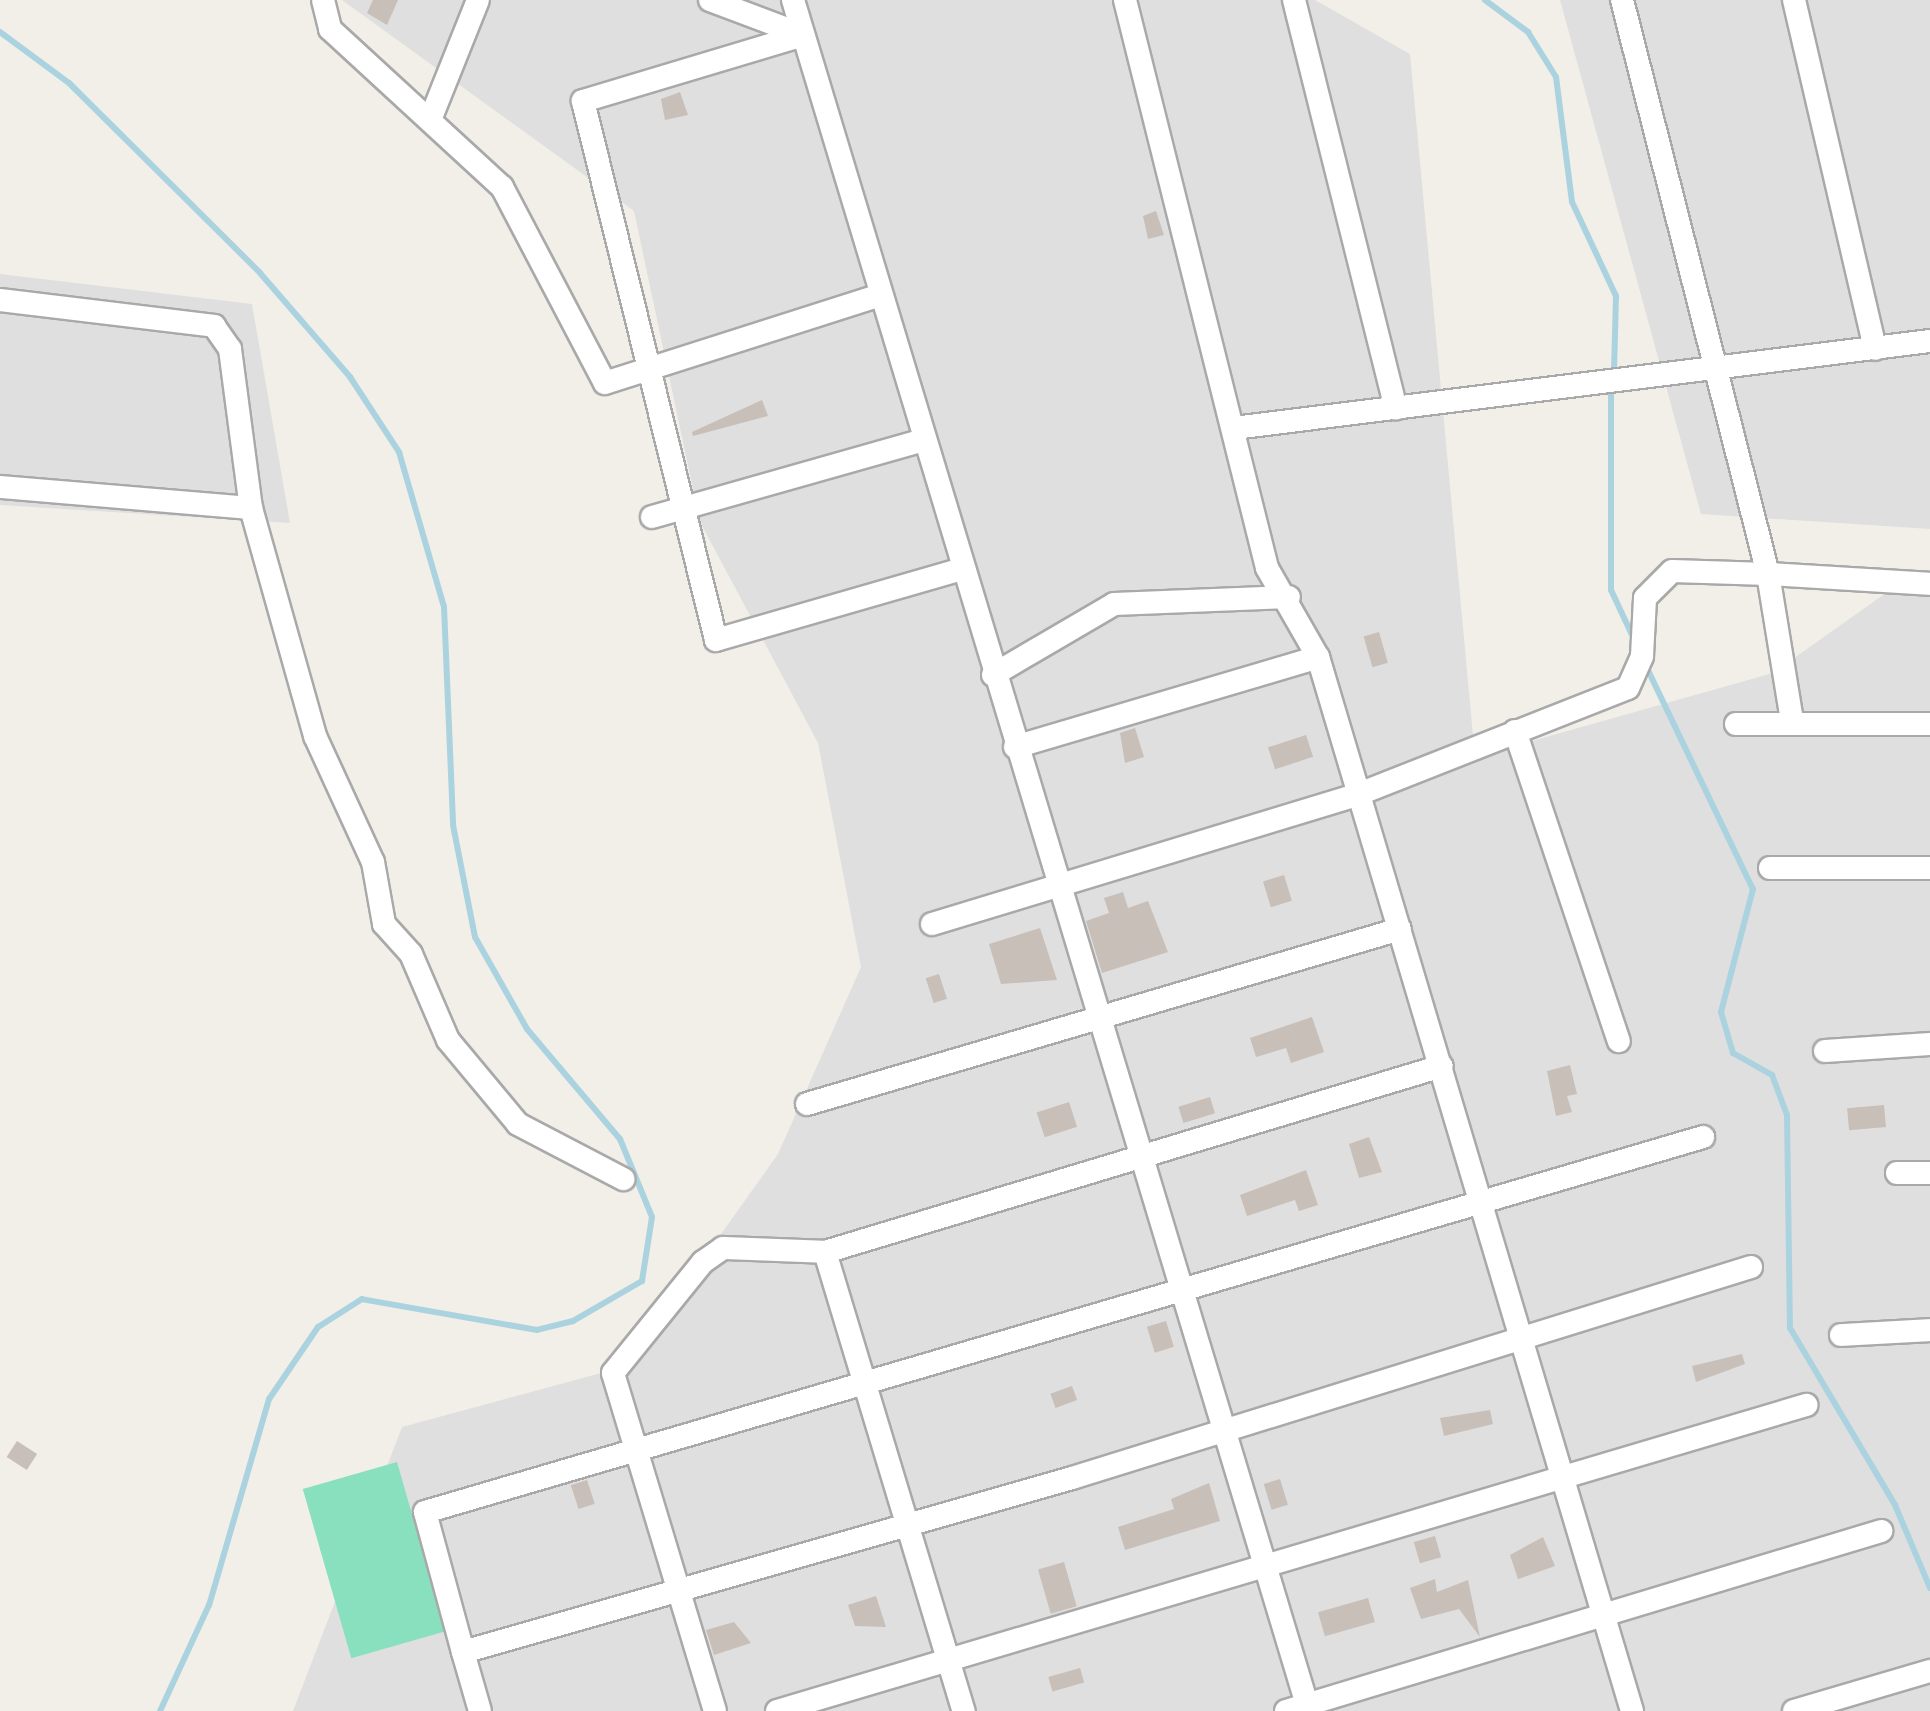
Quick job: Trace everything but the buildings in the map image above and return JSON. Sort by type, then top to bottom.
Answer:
[{"type":"street","points":[[324,0],[330,29],[502,187],[605,383],[880,295]]},
{"type":"street","points":[[430,120],[478,0]]},
{"type":"street","points":[[710,0],[803,34]]},
{"type":"street","points":[[793,0],[1014,748],[1265,1569],[1301,1709],[1882,1531]]},
{"type":"street","points":[[1125,0],[1267,568],[1289,597],[1318,657],[1632,1711]]},
{"type":"street","points":[[1294,0],[1396,408]]},
{"type":"street","points":[[1622,0],[1768,574],[1792,720]]},
{"type":"street","points":[[1794,0],[1875,349]]},
{"type":"street","points":[[803,34],[583,101],[644,370],[716,640],[962,569]]},
{"type":"street","points":[[0,300],[214,326],[230,348],[251,508],[315,736],[373,862],[378,907],[411,954],[448,1040],[518,1124],[623,1179]]},
{"type":"street","points":[[1234,428],[1930,341]]},
{"type":"street","points":[[652,517],[924,440]]},
{"type":"street","points":[[0,486],[251,508]]},
{"type":"street","points":[[932,924],[1055,883],[1360,794],[1628,688],[1642,656],[1645,598],[1672,571],[1930,584]]},
{"type":"street","points":[[993,675],[1114,604],[1289,597]]},
{"type":"street","points":[[1014,748],[1318,657]]},
{"type":"street","points":[[1736,724],[1792,720],[1930,724]]},
{"type":"street","points":[[1515,731],[1535,813],[1619,1040]]},
{"type":"street","points":[[1770,868],[1930,868]]},
{"type":"street","points":[[807,1104],[1400,929]]},
{"type":"street","points":[[1825,1050],[1930,1044]]},
{"type":"street","points":[[715,1711],[613,1373],[703,1262],[724,1248],[825,1252],[1442,1066]]},
{"type":"street","points":[[480,1711],[425,1512],[868,1386],[1703,1137]]},
{"type":"street","points":[[1898,1173],[1930,1172]]},
{"type":"street","points":[[825,1252],[964,1711]]},
{"type":"street","points":[[463,1652],[910,1526],[1524,1341],[1750,1267]]},
{"type":"street","points":[[1841,1335],[1930,1330]]},
{"type":"street","points":[[777,1711],[1806,1405]]},
{"type":"street","points":[[1794,1711],[1930,1671]]},
{"type":"shaded area","points":[[342,0],[1315,0],[1410,54],[1475,757],[1773,673],[1907,578],[1930,588],[1930,1711],[293,1711],[402,1427],[627,1366],[778,1154],[861,967],[818,743],[700,522],[634,211]]},
{"type":"shaded area","points":[[1560,0],[1930,0],[1930,529],[1701,514]]},
{"type":"shaded area","points":[[0,274],[252,304],[290,523],[0,505]]},
{"type":"green space","points":[[397,1462],[446,1631],[351,1658],[303,1489]]},
{"type":"waterway","points":[[1485,0],[1528,32],[1556,77],[1572,202],[1616,296],[1614,375]]},
{"type":"waterway","points":[[0,32],[69,83],[260,273],[350,377],[399,452],[444,607],[453,825],[475,937],[527,1029],[620,1139],[652,1217],[642,1281],[573,1321],[537,1330],[362,1299],[318,1327],[269,1399],[209,1605],[160,1711]]},
{"type":"waterway","points":[[1611,387],[1611,590],[1634,639]]},
{"type":"waterway","points":[[1645,664],[1753,889],[1721,1012],[1733,1053],[1772,1075],[1787,1115],[1790,1328],[1895,1505],[1930,1588]]}]
